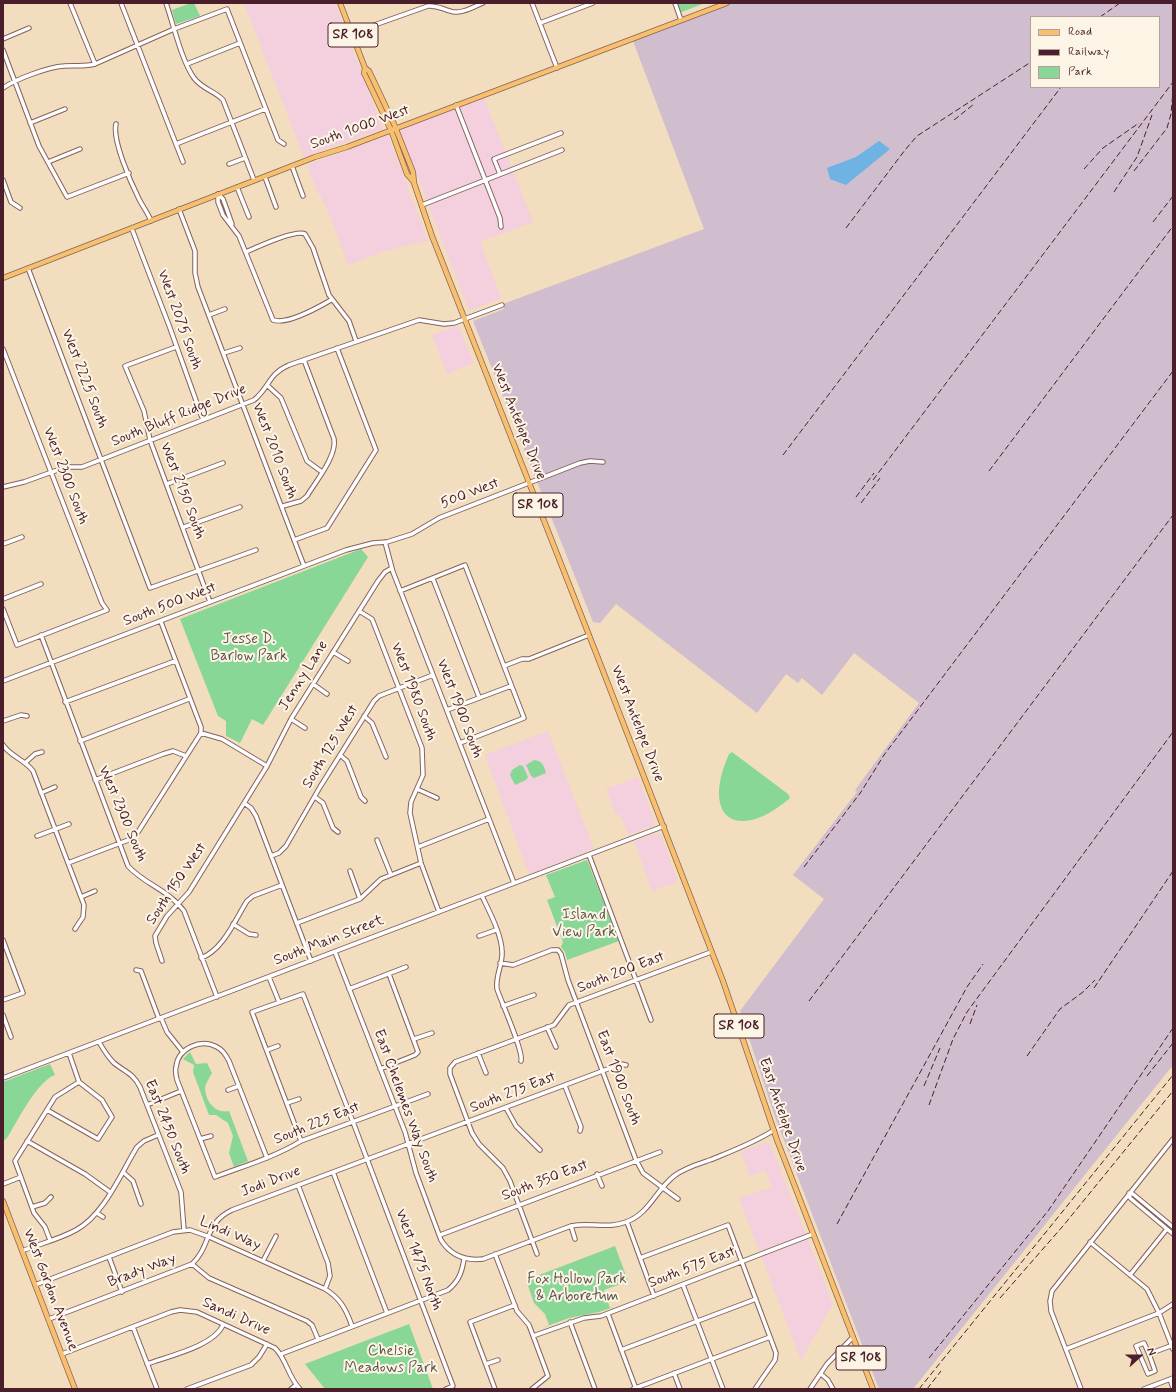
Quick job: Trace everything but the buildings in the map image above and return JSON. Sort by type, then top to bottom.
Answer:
[{"type":"main road","name":"West Antelope Drive","points":[[340,3],[365,68],[364,73],[391,130],[407,174],[414,182]]},
{"type":"main road","name":"South 1000 West","points":[[3,278],[132,229],[254,180],[557,68],[727,3]]},
{"type":"main road","name":"West Antelope Drive","points":[[365,68],[370,71],[396,128],[413,172],[414,182],[432,236],[664,826]]},
{"type":"main road","name":"East Antelope Drive","points":[[664,826],[734,1011],[774,1130],[872,1389]]},
{"type":"main road","name":"West Gordon Avenue","points":[[3,1200],[75,1389]]},
{"type":"street","points":[[70,3],[95,64]]},
{"type":"street","points":[[121,3],[183,162]]},
{"type":"street","points":[[166,3],[187,64],[194,78],[201,86],[218,95],[223,100],[254,180]]},
{"type":"street","points":[[442,8],[443,3]]},
{"type":"street","points":[[352,33],[428,6],[442,8],[451,12],[460,12],[483,3]]},
{"type":"street","points":[[532,3],[557,68]]},
{"type":"street","points":[[540,22],[593,3]]},
{"type":"street","points":[[674,3],[681,20]]},
{"type":"street","points":[[3,88],[51,68],[65,66],[86,67],[95,64],[174,29],[227,10],[278,140],[284,144]]},
{"type":"street","points":[[3,39],[29,28]]},
{"type":"street","points":[[187,64],[240,43]]},
{"type":"street","points":[[3,50],[39,146],[67,197],[129,173]]},
{"type":"street","points":[[456,105],[486,180],[500,218],[501,227]]},
{"type":"street","points":[[30,123],[65,109]]},
{"type":"street","points":[[176,144],[265,109]]},
{"type":"street","points":[[116,124],[114,131],[138,198],[151,221]]},
{"type":"street","points":[[500,174],[494,159],[561,133]]},
{"type":"street","points":[[48,162],[80,149]]},
{"type":"street","points":[[422,205],[562,150]]},
{"type":"street","points":[[229,164],[245,158]]},
{"type":"street","points":[[292,166],[303,196]]},
{"type":"street","points":[[265,177],[276,207]]},
{"type":"street","points":[[3,180],[11,202],[20,208]]},
{"type":"street","points":[[237,187],[249,217]]},
{"type":"street","points":[[218,194],[223,199],[232,225],[246,252],[269,313],[274,320],[283,321],[318,308],[331,300]]},
{"type":"street","name":"West 2010 South","points":[[179,209],[196,251],[196,278],[304,566]]},
{"type":"street","name":"West 2075 South","points":[[132,229],[203,420]]},
{"type":"street","points":[[246,252],[292,234],[303,233],[309,238],[331,300],[349,321],[356,341]]},
{"type":"street","name":"West 2225 South","points":[[28,268],[150,588],[187,573],[199,571]]},
{"type":"street","name":"South Bluff Ridge Drive","points":[[3,487],[24,482],[66,467],[82,467],[244,404],[259,396],[278,371],[356,341],[419,320],[444,324],[464,319],[502,305]]},
{"type":"street","points":[[209,315],[225,309]]},
{"type":"street","name":"West 2150 South","points":[[176,347],[125,366],[144,411],[150,440],[184,527],[210,602]]},
{"type":"street","points":[[224,354],[240,348]]},
{"type":"street","points":[[294,540],[328,528],[376,450],[337,348]]},
{"type":"street","name":"West 2300 South","points":[[3,349],[50,473],[102,603],[107,610],[41,635],[128,866],[137,875],[163,890],[178,903],[184,911],[217,997]]},
{"type":"street","points":[[282,506],[305,499],[322,472],[335,447],[334,439],[304,360]]},
{"type":"street","points":[[268,384],[281,398],[307,461],[322,472]]},
{"type":"street","name":"500 West","points":[[346,550],[412,534],[439,518],[530,484],[580,463],[590,461],[603,462]]},
{"type":"street","points":[[167,484],[223,463]]},
{"type":"street","points":[[184,527],[240,507]]},
{"type":"street","points":[[3,544],[22,537]]},
{"type":"street","name":"West 1900 South","points":[[384,542],[400,591],[514,884]]},
{"type":"street","points":[[199,571],[256,550]]},
{"type":"street","name":"South 500 West","points":[[3,681],[161,622],[346,550]]},
{"type":"street","points":[[400,591],[465,565],[524,718],[460,743]]},
{"type":"street","name":"Jenny Lane","points":[[244,803],[267,766],[291,719],[333,652],[378,581],[385,572],[392,568]]},
{"type":"street","points":[[433,579],[479,698]]},
{"type":"street","points":[[3,599],[41,584]]},
{"type":"street","points":[[3,609],[18,645],[41,635]]},
{"type":"street","name":"West 1980 South","points":[[359,611],[372,619],[422,748],[422,774],[412,802],[410,813],[420,863],[440,912]]},
{"type":"street","points":[[68,863],[131,839],[138,832],[201,733],[201,727],[189,699],[161,622]]},
{"type":"street","points":[[504,666],[522,659],[529,659],[589,634]]},
{"type":"street","points":[[333,652],[348,661]]},
{"type":"street","points":[[65,702],[175,661]]},
{"type":"street","name":"South 125 West","points":[[271,856],[279,853],[286,846],[364,716],[380,696],[433,675]]},
{"type":"street","points":[[313,684],[327,694]]},
{"type":"street","points":[[447,710],[511,686]]},
{"type":"street","points":[[80,741],[189,699]]},
{"type":"street","points":[[3,721],[21,715],[27,716]]},
{"type":"street","points":[[364,716],[372,722],[386,757]]},
{"type":"street","points":[[291,719],[305,728]]},
{"type":"street","points":[[201,733],[222,739],[267,766]]},
{"type":"street","points":[[3,745],[15,756],[26,762],[33,771],[84,905],[83,917],[75,929]]},
{"type":"street","points":[[95,780],[173,751],[186,756]]},
{"type":"street","points":[[26,762],[35,754],[42,752]]},
{"type":"street","points":[[340,755],[347,761],[361,797],[365,801]]},
{"type":"street","points":[[41,793],[55,787]]},
{"type":"street","points":[[417,789],[437,798]]},
{"type":"street","points":[[315,797],[323,803],[333,828],[338,832]]},
{"type":"street","points":[[244,803],[251,808],[256,816],[311,961]]},
{"type":"street","name":"South 150 West","points":[[162,961],[156,943],[156,936],[167,916],[189,892],[244,803]]},
{"type":"street","points":[[418,847],[489,819]]},
{"type":"street","points":[[37,836],[68,824]]},
{"type":"street","name":"South Main Street","points":[[3,1078],[664,826]]},
{"type":"street","points":[[377,840],[391,875]]},
{"type":"street","points":[[589,855],[651,1020]]},
{"type":"street","points":[[296,922],[360,899],[381,879],[420,863]]},
{"type":"street","points":[[350,871],[360,899]]},
{"type":"street","points":[[201,958],[210,955],[218,947],[247,902],[253,896],[282,885]]},
{"type":"street","points":[[81,897],[94,892]]},
{"type":"street","points":[[482,896],[502,949],[496,981],[503,1006],[522,1057],[521,1061]]},
{"type":"street","points":[[233,924],[249,934],[256,935]]},
{"type":"street","points":[[479,936],[496,930]]},
{"type":"street","points":[[3,940],[23,993],[3,1000]]},
{"type":"street","name":"East 1900 South","points":[[500,963],[512,965],[552,950],[558,950],[562,954],[568,980],[636,1160],[643,1173],[678,1200]]},
{"type":"street","name":"East Chelemes Way South","points":[[335,952],[394,1106],[419,1182],[440,1235],[448,1249],[464,1259]]},
{"type":"street","name":"South 200 East","points":[[468,1122],[450,1074],[450,1068],[454,1062],[554,1025],[559,1020],[565,1009],[576,1002],[711,952]]},
{"type":"street","points":[[349,989],[406,967]]},
{"type":"street","points":[[136,970],[141,971],[160,1018],[174,1042],[183,1052]]},
{"type":"street","points":[[380,1069],[415,1055],[418,1052],[389,974]]},
{"type":"street","points":[[269,977],[279,1002],[252,1012],[301,1141]]},
{"type":"street","name":"West 1475 North","points":[[279,1002],[303,994],[361,1142],[453,1386],[446,1389]]},
{"type":"street","points":[[503,1006],[534,995]]},
{"type":"street","points":[[3,1015],[10,1037]]},
{"type":"street","points":[[547,1027],[556,1047]]},
{"type":"street","points":[[414,1040],[432,1033]]},
{"type":"street","name":"East 2450 South","points":[[99,1042],[115,1064],[127,1070],[137,1081],[181,1192],[184,1230]]},
{"type":"street","points":[[211,1136],[200,1139],[177,1080],[176,1067],[183,1052],[200,1043],[217,1047],[224,1052],[239,1086],[266,1158]]},
{"type":"street","points":[[267,1050],[278,1046]]},
{"type":"street","points":[[47,1110],[98,1139],[112,1117],[102,1100],[79,1082],[69,1053]]},
{"type":"street","points":[[478,1053],[486,1073]]},
{"type":"street","name":"South 275 East","points":[[384,1152],[408,1145],[621,1064],[626,1065]]},
{"type":"street","points":[[50,1240],[45,1227],[37,1218],[32,1207],[15,1161],[55,1097],[79,1082]]},
{"type":"street","points":[[228,1090],[239,1086]]},
{"type":"street","points":[[566,1086],[581,1127],[580,1131]]},
{"type":"street","points":[[147,1105],[181,1091]]},
{"type":"street","name":"South 225 East","points":[[200,1139],[215,1177],[288,1149],[301,1141],[428,1094]]},
{"type":"street","points":[[287,1103],[299,1099]]},
{"type":"street","points":[[506,1108],[516,1126],[540,1150]]},
{"type":"street","points":[[468,1122],[479,1144],[507,1175],[537,1254]]},
{"type":"street","points":[[464,1259],[483,1259],[572,1226],[581,1224],[608,1226],[627,1222],[653,1203],[662,1188],[674,1176],[685,1169],[753,1143],[774,1130]]},
{"type":"street","points":[[22,1251],[76,1230],[97,1213],[137,1147],[144,1141],[158,1135]]},
{"type":"street","points":[[1081,1389],[1050,1309],[1050,1294],[1055,1285],[1173,1139]]},
{"type":"street","points":[[27,1141],[85,1174],[110,1192]]},
{"type":"street","name":"Jodi Drive","points":[[192,1264],[198,1257],[215,1222],[224,1214],[384,1152]]},
{"type":"street","name":"South 350 East","points":[[440,1235],[597,1174],[660,1152]]},
{"type":"street","points":[[122,1172],[133,1181],[141,1204]]},
{"type":"street","points":[[333,1172],[386,1313]]},
{"type":"street","points":[[597,1174],[602,1186]]},
{"type":"street","points":[[3,1184],[21,1177]]},
{"type":"street","points":[[298,1185],[328,1263],[330,1276],[325,1289]]},
{"type":"street","points":[[1129,1193],[1134,1195],[1173,1227]]},
{"type":"street","points":[[1129,1193],[1130,1198],[1173,1234]]},
{"type":"street","points":[[32,1207],[45,1202],[51,1197]]},
{"type":"street","points":[[97,1213],[103,1217]]},
{"type":"street","points":[[627,1222],[654,1296]]},
{"type":"street","points":[[640,1258],[728,1225],[776,1353],[775,1360],[755,1389]]},
{"type":"street","points":[[572,1226],[575,1240]]},
{"type":"street","name":"Lindi Way","points":[[35,1285],[173,1232],[190,1230],[207,1236],[325,1289],[339,1299],[347,1312],[352,1326]]},
{"type":"street","points":[[1130,1275],[1167,1230]]},
{"type":"street","name":"South 575 East","points":[[534,1336],[570,1322],[608,1314],[813,1234]]},
{"type":"street","points":[[263,1261],[276,1236]]},
{"type":"street","points":[[1090,1242],[1147,1289],[1173,1346],[1149,1354]]},
{"type":"street","points":[[495,1254],[520,1316],[529,1325],[534,1336],[548,1376],[532,1389]]},
{"type":"street","points":[[109,1257],[122,1292]]},
{"type":"street","name":"Sandi Drive","points":[[62,1354],[180,1310],[198,1312],[223,1325],[267,1344],[281,1354],[448,1290],[456,1284],[461,1273],[464,1259]]},
{"type":"street","name":"Brady Way","points":[[49,1319],[192,1264],[209,1278],[307,1321],[312,1325],[318,1339]]},
{"type":"street","points":[[683,1285],[723,1389]]},
{"type":"street","points":[[622,1350],[756,1299]]},
{"type":"street","points":[[1066,1349],[1159,1313],[1173,1304]]},
{"type":"street","points":[[495,1389],[470,1322],[515,1305]]},
{"type":"street","points":[[608,1314],[635,1389],[770,1337]]},
{"type":"street","points":[[570,1322],[595,1389]]},
{"type":"street","points":[[148,1364],[206,1342],[219,1332],[223,1325]]},
{"type":"street","points":[[133,1327],[157,1389]]},
{"type":"street","points":[[810,1389],[832,1358],[853,1337]]},
{"type":"street","points":[[1144,1343],[1149,1354],[1155,1372],[1148,1374],[1136,1346],[1144,1343]]},
{"type":"street","points":[[187,1389],[251,1365],[259,1357],[267,1344]]},
{"type":"street","points":[[281,1354],[296,1385],[300,1389]]},
{"type":"street","points":[[486,1364],[498,1360]]},
{"type":"street","points":[[674,1373],[680,1389]]},
{"type":"street","points":[[821,1374],[828,1380],[833,1389]]},
{"type":"street","points":[[1144,1389],[1171,1379],[1173,1388]]},
{"type":"street","points":[[291,1389],[296,1385]]},
{"type":"shaded area","points":[[244,3],[335,3],[383,129],[304,157]]},
{"type":"shaded area","points":[[730,3],[1173,3],[1173,1065],[913,1389],[879,1389],[775,1117],[740,1011],[824,899],[793,875],[857,792],[855,790],[919,703],[854,653],[822,695],[802,678],[798,683],[786,674],[757,713],[616,604],[600,623],[593,622],[473,321],[504,309],[503,304],[704,229],[633,41]]},
{"type":"shaded area","points":[[484,98],[533,222],[480,242],[501,298],[469,311],[400,130]]},
{"type":"shaded area","points":[[388,135],[428,241],[418,244],[413,243],[389,251],[384,251],[348,265],[331,218],[320,194],[318,194],[307,165]]},
{"type":"shaded area","points":[[458,325],[474,363],[447,374],[432,335]]},
{"type":"shaded area","points":[[548,731],[594,849],[529,874],[485,755]]},
{"type":"shaded area","points":[[638,777],[655,823],[652,826],[628,835],[620,814],[616,815],[606,789]]},
{"type":"shaded area","points":[[655,834],[661,835],[678,882],[652,891],[634,841]]},
{"type":"shaded area","points":[[766,1142],[770,1143],[833,1304],[801,1360],[739,1198],[772,1187],[765,1170],[750,1176],[741,1152]]},
{"type":"green space","points":[[194,3],[200,16],[176,24],[172,10]]},
{"type":"green space","points":[[675,3],[705,3],[679,13]]},
{"type":"green space","name":"Jesse D. Barlow Park","points":[[361,549],[368,557],[263,725],[252,719],[240,743],[226,736],[226,721],[218,716],[180,619]]},
{"type":"green space","points":[[732,752],[788,794],[790,798],[771,812],[754,819],[740,821],[729,817],[722,808],[719,795],[721,776],[729,754]]},
{"type":"green space","points":[[534,760],[539,761],[542,764],[546,773],[534,778],[531,776],[526,765]]},
{"type":"green space","points":[[520,765],[523,766],[528,777],[526,780],[515,785],[510,775],[512,770]]},
{"type":"green space","name":"Island View Park","points":[[587,860],[619,941],[567,960],[565,952],[561,947],[563,942],[547,900],[555,897],[546,875]]},
{"type":"green space","points":[[190,1052],[196,1064],[207,1063],[212,1073],[205,1087],[205,1092],[209,1102],[219,1110],[229,1111],[248,1161],[234,1167],[229,1153],[233,1136],[228,1123],[216,1115],[209,1115],[193,1072],[194,1065],[183,1059]]},
{"type":"green space","points":[[50,1064],[55,1075],[41,1085],[7,1138],[3,1141],[3,1082]]},
{"type":"green space","name":"Fox Hollow Park & Arboretum","points":[[615,1246],[628,1281],[604,1290],[610,1308],[614,1307],[599,1312],[569,1318],[542,1328],[549,1325],[545,1314],[534,1303],[526,1280]]},
{"type":"green space","name":"Chelsie Meadows Park","points":[[409,1324],[433,1389],[325,1389],[305,1364]]},
{"type":"water","points":[[879,141],[890,149],[846,185],[830,179],[827,168],[856,157]]},
{"type":"railway","points":[[1101,16],[1120,3]]},
{"type":"railway","points":[[846,228],[917,136],[1030,63]]},
{"type":"railway","points":[[873,480],[1173,82]]},
{"type":"railway","points":[[783,455],[1060,88]]},
{"type":"railway","points":[[1134,171],[1167,128],[1171,114],[1173,91]]},
{"type":"railway","points":[[954,120],[974,104]]},
{"type":"railway","points":[[1114,192],[1137,157],[1152,115]]},
{"type":"railway","points":[[1084,169],[1103,148],[1139,123]]},
{"type":"railway","points":[[1153,222],[1173,196]]},
{"type":"railway","points":[[989,471],[1173,226]]},
{"type":"railway","points":[[804,867],[861,792],[884,755],[1173,371]]},
{"type":"railway","points":[[856,497],[874,473]]},
{"type":"railway","points":[[861,503],[880,478]]},
{"type":"railway","points":[[809,1001],[1173,515]]},
{"type":"railway","points":[[929,1105],[953,1039],[967,1012],[1173,732]]},
{"type":"railway","points":[[1094,988],[1173,871]]},
{"type":"railway","points":[[837,1224],[967,987],[983,964]]},
{"type":"railway","points":[[1027,1056],[1060,1009],[1083,992],[1095,980]]},
{"type":"railway","points":[[970,1024],[977,1005]]},
{"type":"railway","points":[[929,1358],[1048,1211],[1173,1028]]},
{"type":"railway","points":[[1147,1076],[1173,1043]]},
{"type":"railway","points":[[924,1086],[940,1048]]},
{"type":"railway","points":[[919,1389],[1173,1075]]},
{"type":"railway","points":[[1000,1298],[1063,1226],[1173,1091]]},
{"type":"railway","points":[[927,1389],[941,1371]]}]
